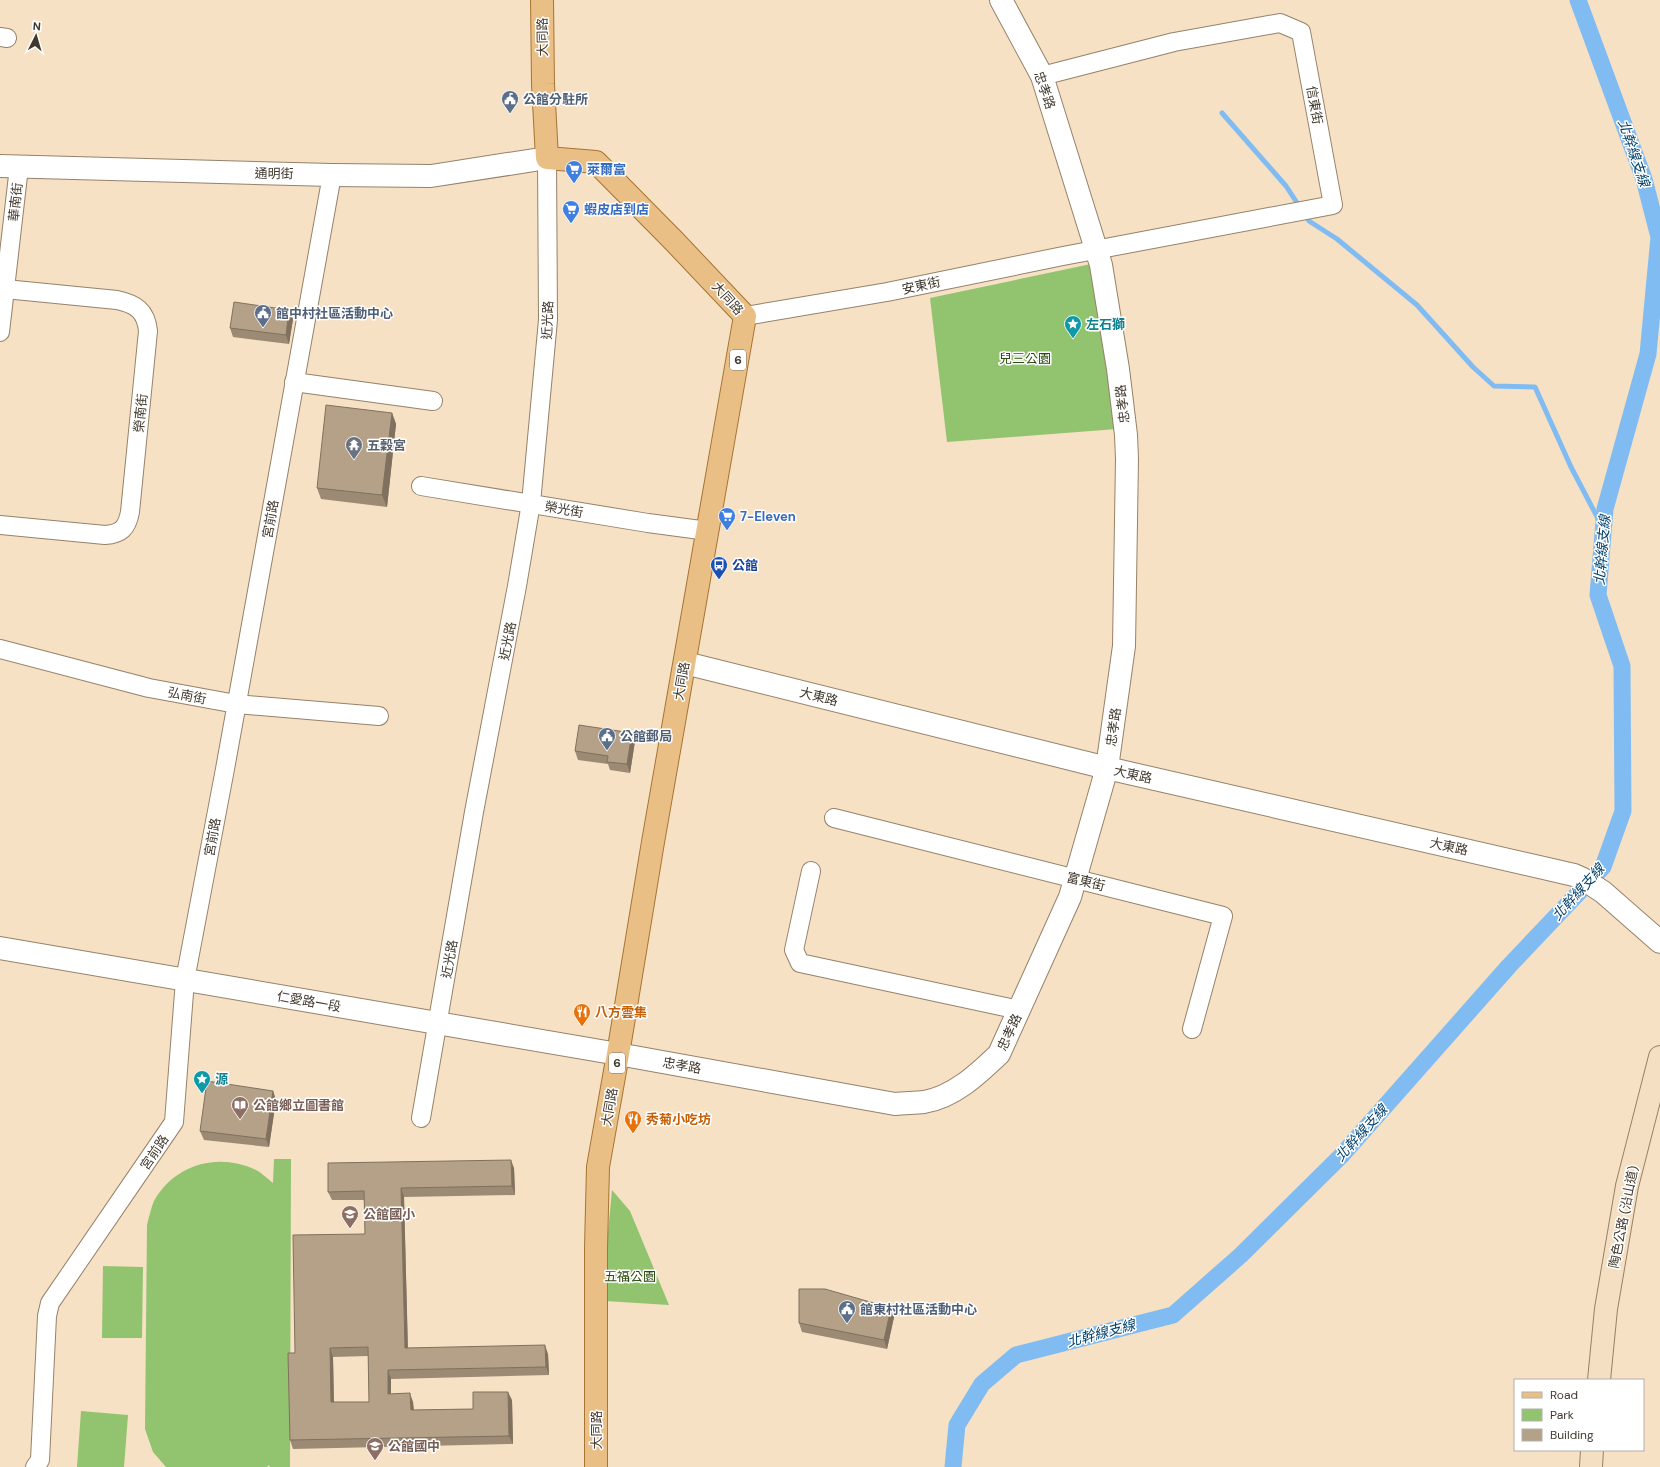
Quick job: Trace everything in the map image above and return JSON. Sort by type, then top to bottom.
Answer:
[{"type":"main road","name":"大同路","points":[[542,0],[543,84],[547,158],[596,162],[745,316],[598,1167],[596,1248],[596,1467]]},
{"type":"main road","name":"陶色公路 (沿山道)","points":[[1599,1379],[1606,1309],[1628,1186],[1660,1057]]},
{"type":"main road","points":[[1590,1467],[1592,1451]]},
{"type":"street","name":"忠孝路","points":[[618,1054],[895,1104],[925,1102],[954,1092],[979,1073],[999,1054],[1070,897],[1108,768],[1124,646],[1127,459],[1118,369],[1101,265],[1097,250],[1042,76],[1001,0]]},
{"type":"street","name":"信東街","points":[[1042,76],[1174,42],[1280,23],[1301,32],[1333,205],[1097,250]]},
{"type":"street","name":"通明街","points":[[9,167],[431,176],[547,158]]},
{"type":"street","name":"近光路","points":[[421,1118],[474,812],[517,586],[531,503],[548,320],[547,158]]},
{"type":"street","name":"華南街","points":[[0,332],[5,289],[9,167]]},
{"type":"street","name":"宮前路","points":[[35,1467],[40,1460],[50,1303],[174,1122],[185,980],[332,175]]},
{"type":"street","name":"安東街","points":[[745,316],[887,292],[1097,250]]},
{"type":"street","name":"榮南街","points":[[0,525],[105,535],[115,535],[123,530],[128,521],[130,512],[148,331],[147,322],[143,313],[128,302],[5,289]]},
{"type":"street","points":[[294,382],[433,401]]},
{"type":"street","name":"榮光街","points":[[421,486],[648,523],[708,531]]},
{"type":"street","name":"弘南街","points":[[0,649],[149,688],[236,704],[379,716]]},
{"type":"street","name":"大東路","points":[[685,663],[1108,768],[1574,875],[1583,879],[1609,898],[1660,942]]},
{"type":"street","name":"富東街","points":[[834,818],[1223,916],[1192,1029]]},
{"type":"street","points":[[811,871],[794,950],[800,963],[1018,1010]]},
{"type":"street","name":"仁愛路一段","points":[[0,948],[618,1054]]},
{"type":"green space","name":"兒三公園","points":[[1091,264],[1117,429],[947,442],[930,298]]},
{"type":"green space","points":[[274,1159],[291,1159],[290,1467],[270,1467],[269,1465],[267,1467],[166,1467],[153,1452],[145,1429],[147,1225],[154,1201],[163,1188],[173,1178],[185,1170],[213,1162],[227,1162],[242,1165],[258,1171],[273,1183]]},
{"type":"green space","name":"五福公園","points":[[612,1190],[630,1211],[669,1305],[605,1301],[605,1263]]},
{"type":"green space","points":[[103,1266],[143,1267],[142,1338],[102,1338]]},
{"type":"green space","points":[[81,1411],[128,1415],[124,1467],[77,1467]]},
{"type":"building","name":"館中村社區活動中心","points":[[234,302],[289,310],[286,335],[230,328]]},
{"type":"building","points":[[326,405],[392,413],[382,495],[317,488]]},
{"type":"building","name":"公館郵局","points":[[579,725],[632,733],[627,764],[607,762],[608,756],[575,751]]},
{"type":"building","name":"公館鄉立圖書館","points":[[207,1081],[273,1091],[266,1139],[200,1131]]},
{"type":"building","points":[[511,1160],[512,1186],[401,1188],[405,1348],[545,1345],[546,1367],[388,1370],[388,1394],[410,1393],[411,1410],[473,1409],[473,1392],[508,1392],[509,1436],[290,1440],[288,1353],[295,1353],[293,1235],[365,1234],[364,1191],[328,1192],[328,1163]],"holes":[[[368,1347],[369,1402],[331,1402],[330,1348]]]},
{"type":"building","name":"館東村社區活動中心","points":[[799,1289],[825,1289],[891,1308],[884,1340],[799,1323]]},
{"type":"waterway","name":"北幹線支線","points":[[953,1467],[957,1425],[982,1384],[1016,1355],[1173,1315],[1241,1255],[1341,1156],[1509,966],[1603,867],[1623,811],[1622,666],[1598,595],[1605,509],[1648,354],[1659,237],[1644,179],[1578,0]]},
{"type":"waterway","points":[[1222,113],[1286,186],[1309,221],[1337,239],[1417,305],[1473,367],[1494,386],[1535,387],[1571,467],[1604,530]]},
{"type":"place","name":"公館分駐所","points":[[510,114]]},
{"type":"place","name":"萊爾富","points":[[574,184]]},
{"type":"place","name":"蝦皮店到店","points":[[571,224]]},
{"type":"place","name":"館中村社區活動中心","points":[[263,328]]},
{"type":"place","name":"左石獅","points":[[1073,339]]},
{"type":"place","name":"五穀宮","points":[[354,460]]},
{"type":"place","name":"7-Eleven","points":[[727,531]]},
{"type":"place","name":"公館","points":[[719,580]]},
{"type":"place","name":"公館郵局","points":[[607,751]]},
{"type":"place","name":"八方雲集","points":[[582,1027]]},
{"type":"place","name":"源","points":[[202,1094]]},
{"type":"place","name":"公館鄉立圖書館","points":[[240,1120]]},
{"type":"place","name":"秀菊小吃坊","points":[[633,1134]]},
{"type":"place","name":"公館國小","points":[[350,1229]]},
{"type":"place","name":"館東村社區活動中心","points":[[847,1324]]},
{"type":"place","name":"公館國中","points":[[375,1461]]}]
